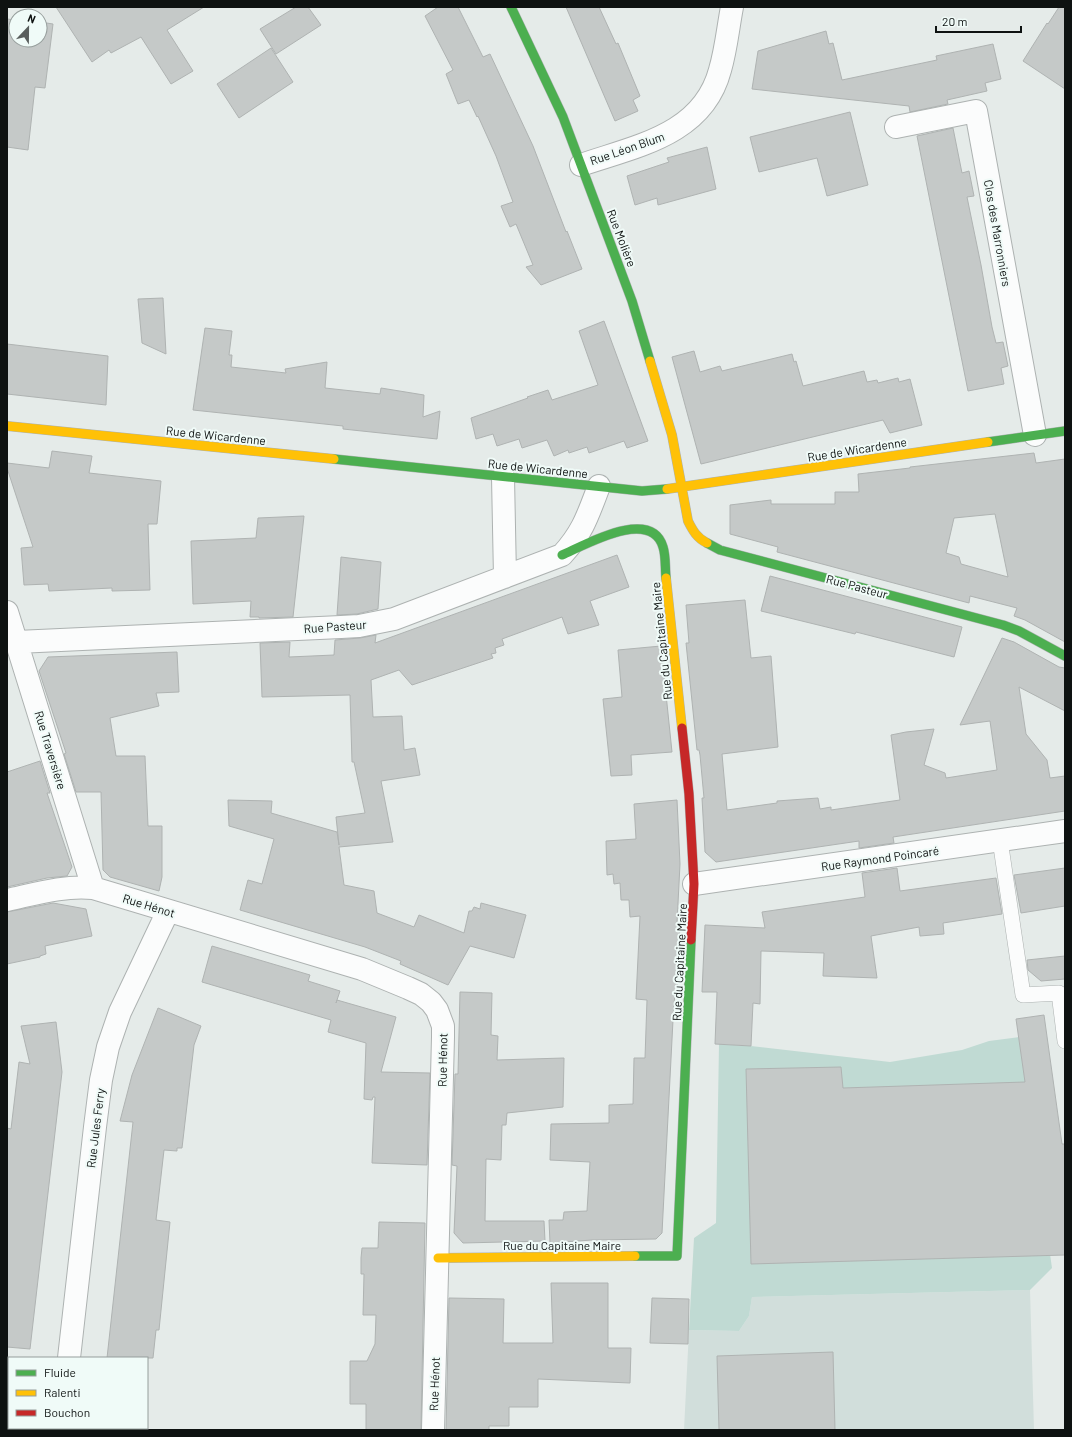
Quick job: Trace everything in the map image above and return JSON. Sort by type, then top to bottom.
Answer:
[{"type":"street","name":"Rue Molière","points":[[511,7],[552,93],[581,164],[622,273],[640,324],[672,435],[681,488]]},
{"type":"street","name":"Rue Léon Blum","points":[[581,164],[658,140],[684,124],[696,114],[706,101],[720,71],[732,7]]},
{"type":"street","name":"Clos des Marronniers","points":[[896,127],[976,111],[1035,435]]},
{"type":"street","name":"Rue de Wicardenne","points":[[7,426],[642,491],[681,488],[1065,431]]},
{"type":"street","points":[[503,476],[505,577]]},
{"type":"street","name":"Rue Pasteur","points":[[17,642],[359,626],[394,619],[562,555],[578,536],[584,525],[599,486]]},
{"type":"street","name":"Rue Pasteur","points":[[681,488],[688,521],[694,532],[701,540],[711,546],[990,620],[1019,631],[1065,656]]},
{"type":"street","name":"Rue du Capitaine Maire","points":[[438,1258],[677,1256],[694,884],[689,794],[663,547],[659,537],[649,530],[642,528],[628,529],[562,555]]},
{"type":"street","name":"Rue Traversière","points":[[7,612],[94,888]]},
{"type":"street","name":"Rue Raymond Poincaré","points":[[694,884],[1065,831]]},
{"type":"street","name":"Rue Hénot","points":[[7,900],[67,888],[94,888],[362,969],[421,994],[431,1002],[437,1010],[443,1026],[433,1430]]},
{"type":"street","name":"Rue Jules Ferry","points":[[69,1357],[95,1127],[101,1080],[108,1047],[120,1012],[168,911]]},
{"type":"lane","points":[[1000,840],[1023,995],[1059,993],[1065,1041]]},
{"type":"shaded area","points":[[1030,1290],[1034,1430],[684,1430],[689,1330],[739,1331],[749,1316],[752,1297]]},
{"type":"green space","points":[[1019,1037],[1052,1268],[1030,1290],[752,1297],[749,1316],[739,1331],[689,1330],[694,1238],[716,1223],[719,1044],[751,1046],[890,1062],[962,1050],[989,1041]]},
{"type":"building","points":[[56,7],[204,7],[167,30],[193,71],[171,84],[141,37],[111,53],[109,50],[92,62]]},
{"type":"building","points":[[296,7],[308,7],[321,25],[276,54],[260,29]]},
{"type":"building","points":[[438,7],[458,7],[483,57],[490,54],[533,146],[582,269],[541,285],[526,267],[533,265],[516,224],[510,227],[501,206],[513,202],[496,156],[469,100],[458,104],[446,74],[453,70],[425,16]]},
{"type":"building","points":[[566,7],[599,7],[616,44],[618,43],[640,96],[633,100],[638,111],[615,121]]},
{"type":"building","points":[[1059,7],[1065,7],[1065,89],[1023,61]]},
{"type":"building","points":[[7,19],[8,48],[48,48],[48,23],[53,24],[45,88],[35,87],[28,150],[7,147]]},
{"type":"building","points":[[826,31],[829,44],[833,43],[842,80],[937,60],[936,56],[993,44],[1001,79],[985,83],[987,91],[947,100],[948,104],[910,112],[909,106],[752,89],[758,51]]},
{"type":"building","points":[[271,48],[293,82],[239,118],[217,84]]},
{"type":"building","points":[[850,112],[868,185],[827,196],[817,158],[759,172],[750,137]]},
{"type":"building","points":[[953,128],[962,173],[969,171],[974,196],[967,197],[992,327],[996,343],[1003,342],[1008,366],[1001,368],[1004,384],[968,391],[917,136]]},
{"type":"building","points":[[707,147],[716,189],[658,205],[657,198],[635,205],[627,176],[669,162],[667,158]]},
{"type":"building","points":[[163,298],[166,354],[142,343],[138,299]]},
{"type":"building","points":[[604,321],[648,441],[627,448],[624,441],[589,453],[587,447],[569,453],[568,450],[554,456],[547,440],[522,448],[519,439],[497,446],[493,434],[476,439],[471,418],[548,390],[552,400],[598,385],[579,331]]},
{"type":"building","points":[[205,328],[232,331],[229,355],[232,355],[231,367],[286,373],[285,369],[327,362],[325,388],[380,394],[381,388],[424,395],[423,417],[440,411],[437,439],[343,429],[343,426],[193,410]]},
{"type":"building","points":[[7,344],[108,356],[106,405],[7,394]]},
{"type":"building","points":[[694,351],[700,372],[720,366],[722,371],[792,354],[794,362],[796,361],[803,386],[864,371],[867,382],[877,380],[878,383],[898,378],[899,382],[910,379],[922,425],[890,433],[883,420],[701,464],[672,357]]},
{"type":"building","points":[[52,451],[92,456],[89,473],[161,481],[157,524],[148,524],[150,590],[112,591],[112,588],[49,591],[48,584],[24,585],[21,548],[33,547],[7,468],[7,463],[49,468]]},
{"type":"building","points":[[1034,453],[1036,463],[1065,459],[1065,642],[1025,620],[1014,616],[1017,608],[970,596],[969,603],[777,552],[778,547],[730,534],[730,505],[771,500],[771,504],[835,504],[835,492],[859,492],[858,474]],"holes":[[[995,514],[1008,577],[961,564],[959,557],[946,553],[954,518]]]},
{"type":"building","points":[[304,516],[293,617],[250,617],[251,601],[193,604],[191,541],[256,538],[258,518]]},
{"type":"building","points":[[617,555],[629,587],[590,601],[599,625],[568,634],[562,617],[502,639],[504,645],[495,648],[496,653],[491,654],[493,658],[412,685],[399,670],[371,680],[373,717],[402,716],[404,750],[415,748],[420,775],[381,781],[393,842],[339,847],[344,885],[374,891],[377,913],[414,927],[419,915],[464,933],[469,911],[472,911],[474,907],[480,909],[481,903],[526,915],[514,958],[470,946],[448,985],[400,964],[401,961],[365,947],[240,910],[248,880],[262,884],[274,839],[229,826],[228,800],[272,801],[271,813],[337,832],[339,845],[336,817],[365,813],[354,762],[352,762],[350,695],[262,697],[260,643],[290,642],[289,657],[334,655],[335,640],[376,635],[375,643]]},
{"type":"building","points":[[341,557],[381,562],[378,609],[357,614],[337,615]]},
{"type":"building","points":[[770,576],[962,627],[954,657],[856,632],[855,634],[761,611]]},
{"type":"building","points":[[745,600],[751,658],[771,656],[778,747],[722,754],[727,810],[777,803],[777,801],[818,798],[820,809],[831,807],[831,810],[900,800],[891,735],[906,732],[934,729],[924,765],[945,773],[946,778],[997,770],[990,721],[960,725],[1002,638],[1014,642],[1059,667],[1065,668],[1065,711],[1019,687],[1026,734],[1047,760],[1050,778],[1065,776],[1065,811],[893,837],[894,843],[859,848],[859,841],[716,862],[705,852],[702,798],[704,798],[700,755],[699,750],[697,750],[686,643],[689,643],[686,605]]},
{"type":"building","points":[[661,646],[672,752],[631,755],[632,775],[611,776],[603,699],[622,697],[618,650]]},
{"type":"building","points":[[177,652],[179,692],[156,693],[159,706],[110,718],[116,756],[145,756],[148,826],[162,826],[162,877],[159,891],[110,877],[103,870],[101,792],[76,792],[64,754],[66,753],[39,671],[48,657]]},
{"type":"building","points":[[40,761],[50,793],[47,793],[72,867],[67,876],[47,878],[7,887],[7,772]]},
{"type":"building","points":[[677,800],[680,864],[677,923],[680,923],[677,992],[675,992],[673,1020],[662,1233],[656,1239],[592,1240],[550,1243],[549,1220],[563,1220],[564,1212],[587,1211],[590,1162],[550,1160],[551,1124],[609,1123],[609,1105],[633,1104],[634,1058],[645,1058],[647,1000],[636,999],[640,916],[630,917],[629,900],[621,900],[620,883],[614,884],[613,874],[607,875],[606,841],[636,839],[634,804]]},
{"type":"building","points":[[897,868],[900,891],[996,878],[1002,914],[943,923],[944,934],[920,936],[919,927],[871,936],[877,978],[823,976],[824,953],[761,951],[760,1004],[753,1003],[751,1046],[715,1044],[717,992],[702,992],[705,925],[765,928],[762,912],[865,897],[862,873]]},
{"type":"building","points":[[1065,868],[1065,906],[1021,913],[1014,875]]},
{"type":"building","points":[[53,903],[86,909],[92,936],[45,946],[46,954],[40,957],[7,964],[7,912]]},
{"type":"building","points":[[212,946],[310,975],[308,981],[340,991],[337,1000],[396,1017],[381,1072],[430,1073],[427,1165],[372,1163],[375,1097],[373,1097],[372,1100],[364,1099],[366,1043],[328,1032],[331,1020],[202,982]]},
{"type":"building","points":[[1065,956],[1065,979],[1041,981],[1028,970],[1027,960]]},
{"type":"building","points":[[460,992],[492,993],[491,1035],[498,1036],[497,1060],[564,1058],[563,1107],[507,1113],[506,1125],[502,1125],[501,1160],[486,1159],[485,1221],[544,1221],[545,1241],[463,1243],[454,1233],[457,1166],[452,1165],[455,1074],[458,1074]]},
{"type":"building","points":[[158,1008],[201,1026],[194,1045],[182,1148],[177,1148],[177,1151],[164,1150],[156,1220],[170,1222],[159,1330],[156,1330],[153,1358],[107,1357],[133,1122],[120,1121],[132,1075]]},
{"type":"building","points":[[1044,1015],[1062,1144],[1065,1144],[1065,1255],[751,1264],[746,1069],[841,1067],[843,1088],[1025,1082],[1016,1019]]},
{"type":"building","points":[[56,1022],[62,1072],[30,1349],[7,1347],[7,1128],[11,1129],[19,1062],[30,1064],[21,1026]]},
{"type":"building","points":[[379,1222],[425,1223],[421,1430],[366,1430],[366,1404],[350,1404],[350,1361],[367,1361],[375,1344],[376,1315],[363,1315],[364,1274],[361,1274],[361,1258],[362,1248],[378,1248]]},
{"type":"building","points":[[551,1283],[608,1283],[608,1348],[631,1348],[630,1383],[538,1379],[538,1407],[509,1407],[509,1426],[489,1426],[489,1430],[446,1430],[449,1298],[504,1299],[503,1343],[553,1343]]},
{"type":"building","points":[[652,1298],[689,1299],[688,1344],[650,1343]]},
{"type":"building","points":[[833,1352],[835,1430],[719,1430],[717,1356]]},
{"type":"traffic: fast","points":[[511,7],[563,117],[632,301],[650,361]]},
{"type":"traffic: fast","points":[[988,442],[1065,431]]},
{"type":"traffic: fast","points":[[334,459],[642,491],[667,489]]},
{"type":"traffic: fast","points":[[562,555],[617,532],[632,529],[645,530],[656,535],[663,547],[666,578]]},
{"type":"traffic: fast","points":[[707,543],[720,550],[1003,625],[1019,631],[1065,656]]},
{"type":"traffic: fast","points":[[635,1256],[677,1256],[691,940]]},
{"type":"traffic: slow","points":[[650,361],[672,435],[688,521],[696,534],[707,543]]},
{"type":"traffic: slow","points":[[7,426],[334,459]]},
{"type":"traffic: slow","points":[[667,489],[988,442]]},
{"type":"traffic: slow","points":[[666,578],[682,728]]},
{"type":"traffic: slow","points":[[438,1258],[635,1256]]},
{"type":"traffic: jam","points":[[682,728],[689,794],[694,884],[691,940]]}]
